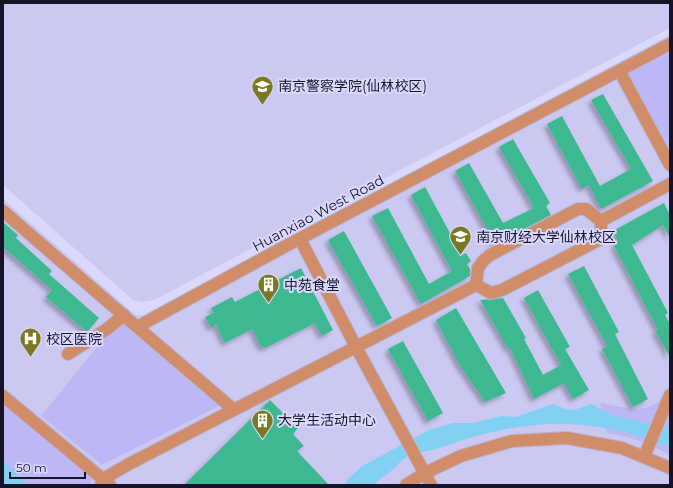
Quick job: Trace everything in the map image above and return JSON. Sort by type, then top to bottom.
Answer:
[{"type":"street","name":"Huanxiao West Road","points":[[137,327],[300,239],[536,114],[620,72],[670,44]]},
{"type":"street","points":[[620,72],[670,164]]},
{"type":"street","points":[[601,220],[670,184]]},
{"type":"street","points":[[476,284],[478,268],[483,260],[539,228],[578,209],[586,209],[601,220]]},
{"type":"street","points":[[3,211],[233,409]]},
{"type":"street","points":[[476,284],[491,293],[502,290],[593,244],[599,240],[601,234],[601,220]]},
{"type":"street","points":[[300,239],[356,347],[431,485]]},
{"type":"street","points":[[3,396],[105,483],[233,409],[476,284]]},
{"type":"street","points":[[68,354],[107,329],[124,315]]},
{"type":"street","points":[[644,457],[670,396]]},
{"type":"street","points":[[406,485],[425,473],[461,456],[512,441],[567,438],[622,448],[670,468]]},
{"type":"shaded area","name":"南京警察学院(仙林校区)","points":[[3,3],[670,3],[670,28],[154,300],[142,302],[133,300],[3,185]]},
{"type":"shaded area","name":"南京财经大学仙林校区","points":[[670,35],[670,485],[3,485],[3,199],[136,315],[144,315]]},
{"type":"shaded area","points":[[670,51],[670,144],[660,150],[621,77]]},
{"type":"shaded area","points":[[119,320],[221,405],[102,465],[41,416]]},
{"type":"shaded area","points":[[670,394],[670,455],[640,441],[607,433],[600,403],[636,409],[644,408],[651,406]]},
{"type":"shaded area","points":[[3,404],[92,478],[90,485],[3,485]]},
{"type":"shaded area","points":[[553,404],[565,409],[574,410],[591,404],[613,415],[670,429],[670,447],[613,429],[584,425],[556,424],[529,426],[500,430],[472,437],[440,448],[412,454],[374,485],[345,485],[347,480],[362,466],[429,430],[453,423],[473,423],[501,416],[516,417]]},
{"type":"shaded area","points":[[3,460],[27,485],[3,485]]},
{"type":"building","points":[[603,94],[653,181],[601,209],[589,185],[582,189],[547,124],[562,116],[600,186],[631,169],[591,100]]},
{"type":"building","points":[[513,139],[550,203],[546,206],[551,215],[495,244],[492,239],[488,241],[484,233],[488,231],[455,171],[469,163],[503,223],[534,208],[499,147]]},
{"type":"building","points":[[425,187],[462,255],[466,253],[471,261],[467,264],[470,269],[470,276],[421,304],[372,216],[388,208],[429,284],[452,271],[411,195]]},
{"type":"building","points":[[664,203],[670,215],[670,238],[663,225],[632,245],[668,313],[665,315],[670,324],[670,357],[655,331],[658,330],[614,246],[618,242],[613,231]]},
{"type":"building","points":[[3,222],[18,235],[16,238],[52,271],[49,274],[99,318],[87,332],[46,297],[52,290],[3,247]]},
{"type":"building","points":[[344,231],[392,318],[377,326],[328,240]]},
{"type":"building","points":[[584,266],[619,332],[615,334],[648,399],[633,407],[602,349],[607,346],[568,274]]},
{"type":"building","name":"中苑食堂","points":[[301,268],[333,330],[322,336],[315,323],[265,348],[260,345],[252,329],[225,343],[216,325],[211,328],[205,317],[214,313],[211,308],[232,297],[235,302]]},
{"type":"building","points":[[538,290],[570,347],[565,349],[589,390],[573,399],[564,383],[534,399],[510,348],[508,349],[480,300],[503,298],[526,338],[524,339],[543,375],[561,365],[524,298]]},
{"type":"building","points":[[456,308],[506,393],[485,402],[459,364],[436,320]]},
{"type":"building","points":[[403,341],[443,413],[428,421],[388,349]]},
{"type":"building","name":"大学生活动中心","points":[[270,400],[298,428],[293,434],[304,446],[297,451],[329,485],[184,485]]},
{"type":"place","name":"南京警察学院(仙林校区)","points":[[262,106]]},
{"type":"place","name":"南京财经大学仙林校区","points":[[461,256]]},
{"type":"place","name":"中苑食堂","points":[[268,304]]},
{"type":"place","name":"校区医院","points":[[31,358]]},
{"type":"place","name":"大学生活动中心","points":[[263,440]]}]
